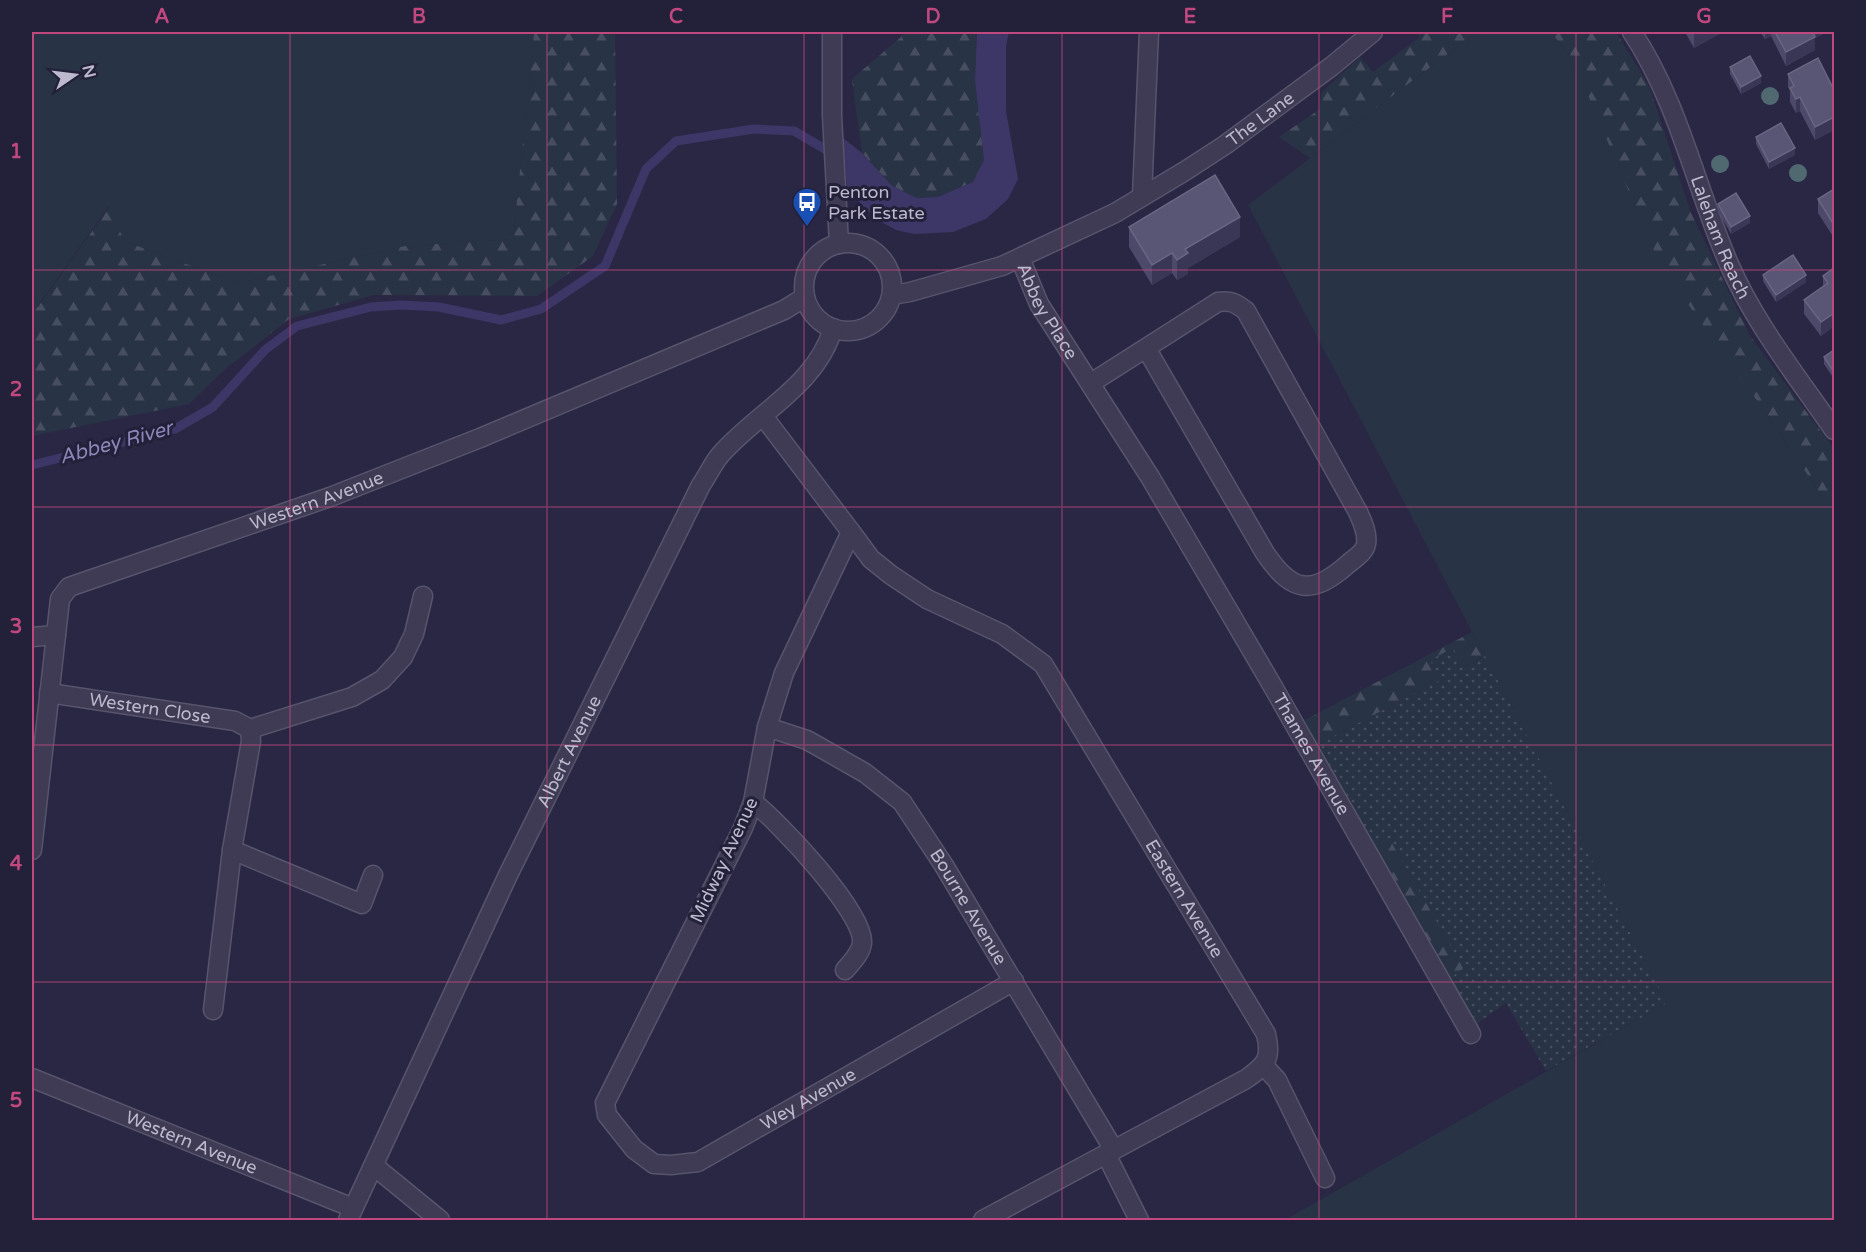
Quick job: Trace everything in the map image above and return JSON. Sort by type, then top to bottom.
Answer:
[{"type":"street","points":[[832,32],[834,183],[839,243]]},
{"type":"street","points":[[1142,196],[1149,32]]},
{"type":"street","name":"The Lane","points":[[1020,258],[1115,213],[1185,171],[1332,66],[1373,32]]},
{"type":"street","name":"Laleham Reach","points":[[1640,34],[1676,118],[1702,197],[1734,275],[1749,304],[1788,366],[1834,430]]},
{"type":"street","points":[[839,243],[856,243],[872,249],[885,261],[891,278],[892,295],[885,311],[873,324],[858,331],[840,331],[824,325],[812,313],[804,297],[804,279],[810,263],[822,250],[839,243]]},
{"type":"street","name":"Abbey Place","points":[[892,295],[1002,266],[1020,258],[1039,304],[1150,477]]},
{"type":"street","name":"Western Avenue","points":[[32,850],[60,599],[69,587],[330,497],[480,438],[784,310],[804,297]]},
{"type":"street","points":[[1090,383],[1218,302],[1229,300],[1237,303],[1246,311],[1358,512],[1364,528],[1366,545],[1360,554],[1324,583],[1307,586],[1291,581],[1276,570],[1146,348]]},
{"type":"street","name":"Albert Avenue","points":[[351,1214],[508,875],[701,485],[721,455],[802,381],[829,343],[833,328]]},
{"type":"street","points":[[763,416],[851,532]]},
{"type":"street","name":"Thames Avenue","points":[[1150,477],[1272,685],[1471,1034]]},
{"type":"street","name":"Midway Avenue","points":[[608,1116],[605,1102],[715,884],[753,802],[767,727],[784,673],[851,532]]},
{"type":"street","name":"Eastern Avenue","points":[[851,532],[871,559],[891,575],[927,599],[1002,634],[1043,664],[1266,1034],[1269,1048],[1264,1066]]},
{"type":"street","points":[[213,1010],[232,850],[250,729],[352,697],[382,680],[403,657],[414,634],[423,596]]},
{"type":"street","points":[[32,637],[56,635]]},
{"type":"street","name":"Western Close","points":[[49,693],[235,721],[250,729]]},
{"type":"street","name":"Bourne Avenue","points":[[767,727],[807,740],[865,773],[902,802],[943,864],[1014,981],[1110,1152],[1138,1221]]},
{"type":"street","points":[[753,802],[768,813],[799,846],[853,917],[861,933],[862,944],[857,955],[845,969]]},
{"type":"street","points":[[232,850],[362,904],[373,875]]},
{"type":"street","name":"Wey Avenue","points":[[608,1116],[634,1149],[654,1164],[698,1162],[1014,981]]},
{"type":"street","points":[[983,1221],[1246,1078],[1264,1066],[1277,1080],[1325,1178]]},
{"type":"street","name":"Western Avenue","points":[[32,1078],[351,1214]]},
{"type":"street","points":[[374,1166],[440,1221]]},
{"type":"green space","points":[[32,32],[534,32],[513,239],[405,246],[238,283],[124,241],[109,206],[37,307],[32,308]]},
{"type":"green space","points":[[534,32],[615,32],[617,204],[593,256],[537,296],[374,295],[289,319],[224,370],[189,404],[32,436],[32,308],[38,307],[110,206],[124,241],[238,283],[405,246],[513,239]]},
{"type":"green space","points":[[902,32],[977,32],[975,81],[984,160],[973,182],[938,197],[917,198],[892,186],[862,153],[852,79],[901,37]]},
{"type":"green space","points":[[1416,32],[1477,32],[1310,158],[1279,137],[1320,109],[1321,93],[1360,57],[1373,72],[1420,37]]},
{"type":"green space","points":[[1477,32],[1551,32],[1574,62],[1763,409],[1824,499],[1834,509],[1834,1220],[1285,1220],[1667,1003],[1248,205]]},
{"type":"green space","points":[[1551,32],[1616,32],[1649,86],[1691,213],[1750,336],[1834,449],[1834,509],[1824,499],[1660,265],[1574,62]]},
{"type":"green space","points":[[1472,632],[1485,656],[1464,667],[1430,660],[1441,680],[1315,746],[1301,722]]},
{"type":"green space","points":[[1453,648],[1464,667],[1485,656],[1667,1003],[1546,1071],[1506,1003],[1475,1025],[1449,979],[1463,968],[1392,843],[1368,840],[1315,746],[1440,680],[1430,660]]},
{"type":"green space","points":[[1368,840],[1392,843],[1464,968],[1449,979]]},
{"type":"shaded area","points":[[977,32],[1009,32],[1006,46],[1006,111],[1018,179],[1008,199],[986,219],[953,232],[914,234],[896,230],[876,219],[847,189],[843,138],[862,153],[892,186],[917,198],[938,197],[973,182],[984,160],[975,81]]},
{"type":"building","points":[[1775,32],[1813,32],[1815,37],[1786,52]]},
{"type":"building","points":[[1750,56],[1761,76],[1741,87],[1730,67]]},
{"type":"building","points":[[1818,58],[1834,90],[1834,117],[1815,127],[1800,97],[1796,99],[1790,88],[1794,86],[1788,74]]},
{"type":"building","points":[[1781,123],[1795,148],[1769,162],[1756,137]]},
{"type":"building","points":[[1215,175],[1240,217],[1185,249],[1188,253],[1177,260],[1172,253],[1152,265],[1129,227]]},
{"type":"building","points":[[1834,189],[1834,225],[1818,199]]},
{"type":"building","points":[[1736,193],[1750,216],[1731,227],[1718,204]]},
{"type":"building","points":[[1793,255],[1806,275],[1776,295],[1763,275]]},
{"type":"building","points":[[1834,268],[1834,313],[1821,322],[1804,300],[1828,283],[1823,276]]},
{"type":"building","points":[[1834,350],[1834,372],[1824,357]]},
{"type":"waterway","name":"Abbey River","points":[[32,465],[175,429],[213,407],[265,350],[297,326],[371,307],[401,305],[439,307],[501,320],[541,309],[605,266],[646,169],[676,141],[754,129],[794,131],[835,155]]},
{"type":"place","name":"Penton Park Estate","points":[[807,228]]}]
